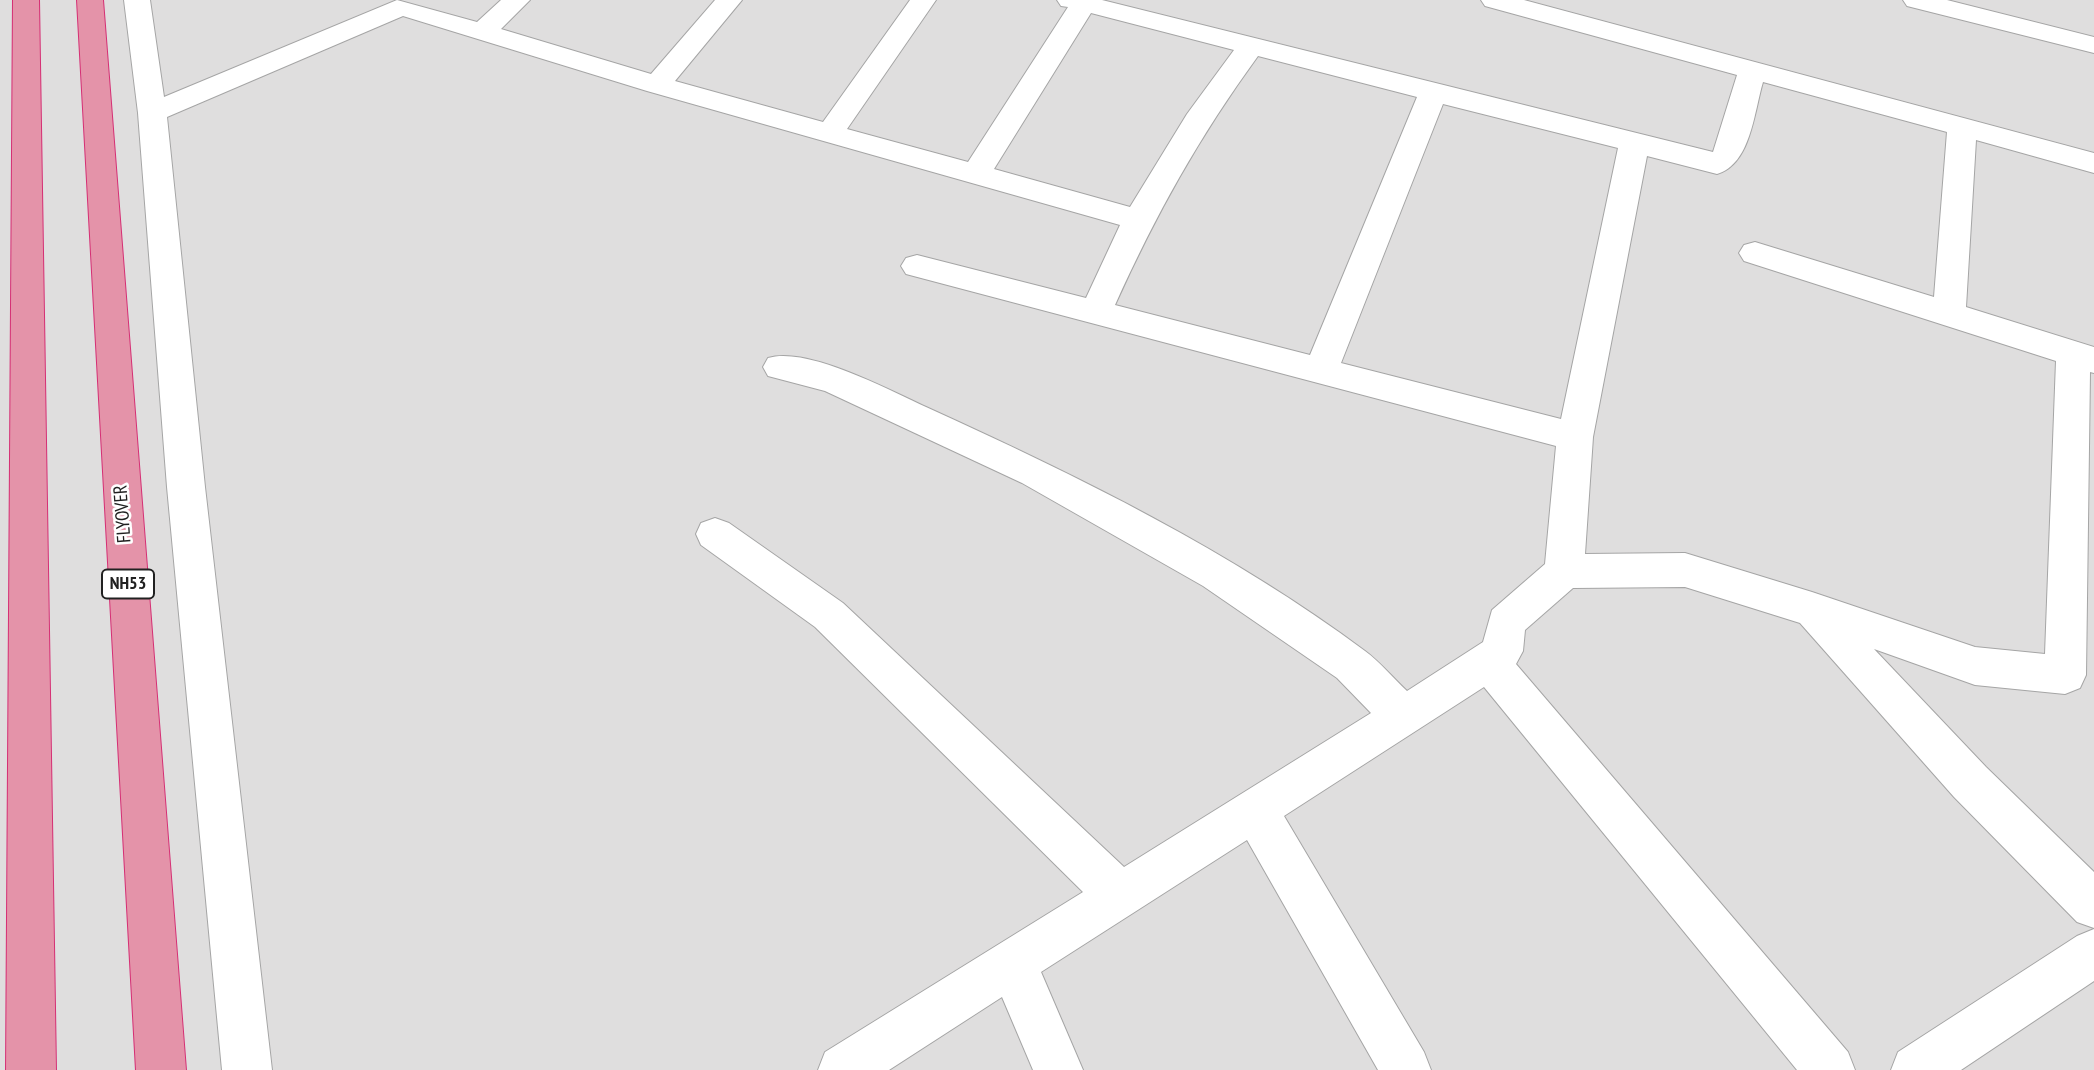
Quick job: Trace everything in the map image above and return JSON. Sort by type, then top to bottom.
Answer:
[{"type":"highway","points":[[26,0],[31,1070]]},
{"type":"highway","name":"FLYOVER","points":[[90,0],[161,1070]]},
{"type":"street","points":[[137,0],[152,113],[186,487],[247,1070]]},
{"type":"street","points":[[481,32],[517,0]]},
{"type":"street","points":[[657,85],[729,0]]},
{"type":"street","points":[[829,134],[923,0]]},
{"type":"street","points":[[1494,0],[1753,68],[2094,163]]},
{"type":"street","points":[[1916,0],[2094,45]]},
{"type":"street","points":[[975,175],[1080,1],[1634,145],[1717,164],[1727,156],[1753,68]]},
{"type":"street","points":[[152,113],[401,7],[657,85],[1138,220]]},
{"type":"street","points":[[1096,311],[1138,220],[1201,114],[1251,46]]},
{"type":"street","points":[[1321,370],[1433,93]]},
{"type":"street","points":[[1949,314],[1962,127]]},
{"type":"street","points":[[1564,571],[1575,437],[1634,145]]},
{"type":"street","points":[[843,1070],[1489,662],[1502,651],[1506,622],[1564,571],[1685,570],[1975,666],[2065,674],[2083,357],[1755,253]]},
{"type":"street","points":[[917,266],[1575,437]]},
{"type":"street","points":[[780,366],[834,380],[1022,468],[1217,574],[1352,665],[1402,715]]},
{"type":"street","points":[[715,534],[829,615],[1119,894]]},
{"type":"street","points":[[1812,610],[1970,782],[2094,905]]},
{"type":"street","points":[[1489,662],[1830,1070]]},
{"type":"street","points":[[1254,808],[1406,1070]]},
{"type":"street","points":[[1916,1070],[2094,953]]},
{"type":"street","points":[[1012,962],[1058,1070]]},
{"type":"shaded area","points":[[0,0],[2094,0],[2094,1070],[0,1070]]}]
